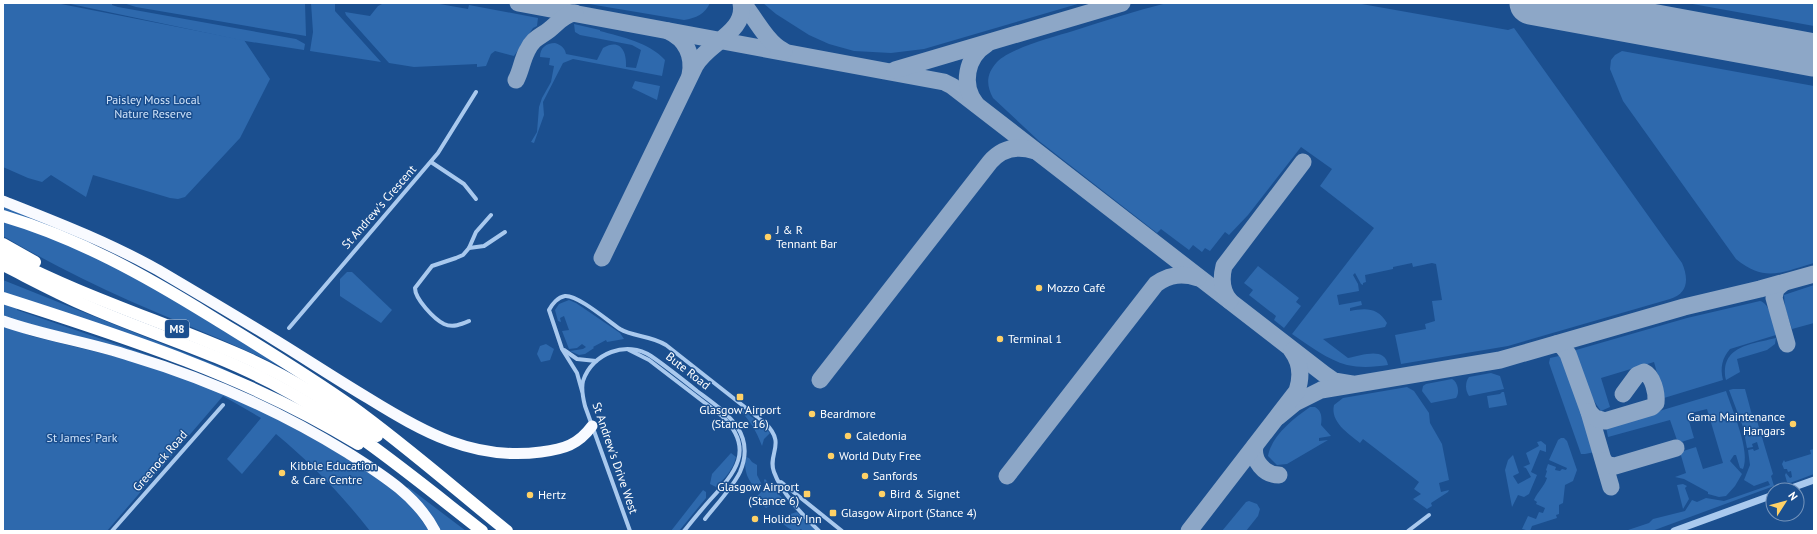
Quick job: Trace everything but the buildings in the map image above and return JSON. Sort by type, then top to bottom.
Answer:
[{"type":"highway","points":[[3,201],[100,241],[149,265],[267,335],[387,410],[443,439],[475,450],[518,455],[570,446],[582,439],[592,426]]},
{"type":"highway","name":"M8","points":[[3,216],[59,235],[88,248],[168,290],[327,390],[374,424],[506,531]]},
{"type":"highway","name":"M8","points":[[3,244],[52,272],[178,330]]},
{"type":"highway","name":"M8","points":[[3,255],[96,298],[250,360],[314,394],[372,432],[506,531]]},
{"type":"highway","name":"M8","points":[[3,265],[82,304]]},
{"type":"highway","name":"M8","points":[[3,272],[214,356],[271,382],[322,410],[362,438],[482,531]]},
{"type":"highway","name":"M8","points":[[3,298],[152,348],[281,402],[358,444],[447,504]]},
{"type":"highway","points":[[3,321],[32,331],[96,346],[199,378],[267,409],[333,444],[386,478],[413,501],[435,531]]},
{"type":"street","name":"St Andrew's Crescent","points":[[288,328],[431,162],[476,92]]},
{"type":"street","points":[[431,162],[464,184],[476,199]]},
{"type":"street","points":[[469,321],[455,325],[444,324],[419,300],[416,288],[432,266],[456,258],[469,248],[476,232],[491,215]]},
{"type":"street","points":[[469,248],[484,246],[505,232]]},
{"type":"street","name":"St Andrew's Drive West","points":[[630,531],[585,406],[577,373],[562,349],[549,310],[564,296],[575,298],[622,330],[654,338],[666,345],[772,429],[776,439],[773,471],[776,476]]},
{"type":"street","points":[[562,349],[570,356],[577,359],[596,361]]},
{"type":"street","name":"Bute Road","points":[[596,361],[609,352],[629,350],[649,360],[730,420]]},
{"type":"street","name":"St Andrew's Drive West","points":[[582,391],[586,375],[596,361]]},
{"type":"street","name":"Greenock Road","points":[[112,531],[223,405]]},
{"type":"street","points":[[705,519],[737,477],[743,462],[744,453],[742,438],[730,420]]},
{"type":"street","points":[[684,531],[730,478],[736,468],[740,453],[738,442],[730,420]]},
{"type":"street","points":[[776,476],[784,490],[820,531]]},
{"type":"street","points":[[776,476],[790,490],[842,531]]},
{"type":"street","points":[[1674,531],[1765,498]]},
{"type":"street","points":[[1408,531],[1429,516]]},
{"type":"green space","name":"Paisley Moss Local Nature Reserve","points":[[3,3],[56,3],[244,40],[270,79],[240,138],[185,197],[178,199],[170,198],[93,175],[86,197],[51,175],[42,182],[28,178],[3,167]]},
{"type":"green space","points":[[66,3],[112,3],[112,5],[118,7],[296,39],[305,44],[304,50],[245,41]]},
{"type":"green space","points":[[123,3],[305,3],[306,36],[136,7]]},
{"type":"green space","points":[[311,3],[335,3],[335,11],[381,62],[310,51],[313,32]]},
{"type":"green space","points":[[384,3],[434,3],[468,9],[469,5],[538,18],[537,26],[533,28],[514,56],[495,51],[491,54],[486,66],[477,67],[477,64],[414,67],[389,63],[346,15],[345,12],[370,16],[378,6]]},
{"type":"green space","points":[[583,3],[710,3],[706,10],[700,15],[684,20]]},
{"type":"green space","points":[[763,3],[1081,3],[924,49],[891,53],[854,51],[829,44],[809,35],[776,14]]},
{"type":"green space","points":[[1167,3],[1356,3],[1508,30],[1514,28],[1682,263],[1686,275],[1684,290],[1676,297],[1670,299],[1508,346],[1401,364],[1395,335],[1426,329],[1425,324],[1435,321],[1432,301],[1442,300],[1436,264],[1432,263],[1413,267],[1412,263],[1365,275],[1366,282],[1363,283],[1363,285],[1355,273],[1353,275],[1358,284],[1359,291],[1337,295],[1339,305],[1361,301],[1362,305],[1350,308],[1350,311],[1366,309],[1375,311],[1380,314],[1387,323],[1385,327],[1323,339],[1348,358],[1366,354],[1377,354],[1386,359],[1388,365],[1368,367],[1352,366],[1340,363],[1325,356],[1292,334],[1374,228],[1320,186],[1332,169],[1301,147],[1248,215],[1229,235],[1225,232],[1210,251],[1205,248],[1202,252],[1193,245],[1189,250],[1161,229],[1157,233],[1039,141],[993,98],[988,84],[989,75],[993,66],[997,62],[1012,52],[1044,40]]},
{"type":"green space","points":[[1687,3],[1814,3],[1814,26]]},
{"type":"green space","points":[[574,24],[600,30],[643,44],[665,60],[662,76],[573,59],[563,63],[543,102],[544,115],[534,143],[531,142],[537,132],[539,107],[551,82],[554,66],[549,65],[550,58],[540,57],[542,49],[546,45],[555,43],[565,50],[566,54],[597,60],[603,48],[614,44],[618,45],[624,51],[626,67],[636,68],[641,50],[632,45],[580,35],[575,32]]},
{"type":"green space","points":[[1622,51],[1814,86],[1814,263],[1783,272],[1765,273],[1756,271],[1736,259],[1623,101],[1610,69],[1611,60],[1615,55]]},
{"type":"green space","points":[[635,81],[660,86],[657,100],[632,88]]},
{"type":"green space","points":[[3,206],[91,241],[88,248],[295,374],[234,345],[114,294],[18,245],[3,236]]},
{"type":"green space","points":[[1258,266],[1299,298],[1296,302],[1301,306],[1284,328],[1274,320],[1276,316],[1249,295],[1253,290],[1244,283]]},
{"type":"green space","points":[[347,272],[352,272],[392,310],[381,323],[340,296],[340,279]]},
{"type":"green space","points":[[3,280],[218,366],[282,397],[20,303],[17,310],[154,357],[3,317]]},
{"type":"green space","points":[[1814,285],[1814,323],[1792,329],[1785,308],[1784,295]]},
{"type":"green space","points":[[569,300],[576,303],[620,333],[624,339],[607,342],[606,340],[593,347],[594,348],[585,354],[579,355],[570,351],[583,349],[586,347],[582,344],[577,348],[569,349],[562,331],[569,330],[564,316],[560,318],[561,322],[558,321],[555,310],[559,304]]},
{"type":"green space","points":[[1760,301],[1769,310],[1776,335],[1730,349],[1722,363],[1723,380],[1664,398],[1654,362],[1601,378],[1610,407],[1601,411],[1584,382],[1578,366],[1576,350],[1687,318]]},
{"type":"green space","name":"St James' Park","points":[[3,324],[31,336],[150,365],[241,400],[325,445],[387,484],[411,505],[429,531],[370,531],[326,480],[276,434],[242,474],[227,459],[261,418],[223,396],[107,531],[3,531]]},
{"type":"green space","points":[[1776,338],[1775,344],[1767,350],[1737,359],[1740,372],[1726,380],[1725,369],[1727,360],[1732,353],[1739,348]]},
{"type":"green space","points":[[546,344],[554,349],[550,360],[541,362],[537,354],[540,346]]},
{"type":"green space","points":[[1559,356],[1565,363],[1568,370],[1596,449],[1595,452],[1581,454],[1549,363],[1550,358]]},
{"type":"green space","points":[[1491,373],[1500,376],[1504,389],[1469,396],[1466,386],[1469,377]]},
{"type":"green space","points":[[1452,379],[1458,388],[1456,398],[1431,403],[1422,391],[1423,386],[1426,384]]},
{"type":"green space","points":[[1407,387],[1414,391],[1429,413],[1430,423],[1442,444],[1449,480],[1439,483],[1441,492],[1449,490],[1448,492],[1431,503],[1432,506],[1427,509],[1413,499],[1421,494],[1414,489],[1419,482],[1363,439],[1360,443],[1350,435],[1337,422],[1333,411],[1334,405],[1343,398]]},
{"type":"green space","points":[[1745,389],[1752,415],[1755,414],[1773,474],[1771,476],[1773,482],[1768,481],[1754,486],[1744,480],[1750,465],[1748,450],[1753,449],[1754,451],[1759,449],[1757,442],[1752,444],[1753,447],[1747,448],[1743,427],[1729,390]]},
{"type":"green space","points":[[1726,391],[1740,430],[1745,452],[1745,462],[1743,469],[1740,468],[1736,455],[1734,455],[1730,461],[1742,474],[1735,486],[1726,496],[1719,497],[1708,494],[1708,492],[1684,479],[1675,477],[1686,473],[1680,452],[1696,447],[1703,469],[1723,463],[1707,409],[1687,414],[1694,438],[1678,443],[1670,420],[1608,437],[1606,427]]},
{"type":"green space","points":[[1504,392],[1507,405],[1489,408],[1487,396],[1500,394]]},
{"type":"green space","points":[[738,406],[770,433],[764,439],[762,446],[752,425],[737,407]]},
{"type":"green space","points":[[1310,407],[1315,407],[1319,411],[1321,425],[1331,436],[1319,438],[1319,441],[1328,440],[1287,464],[1277,465],[1268,456],[1270,448],[1284,428]]},
{"type":"green space","points":[[1564,438],[1567,441],[1577,470],[1573,481],[1565,485],[1563,503],[1559,505],[1559,514],[1556,515],[1557,518],[1532,526],[1530,531],[1522,529],[1528,516],[1536,519],[1539,512],[1543,513],[1545,508],[1536,504],[1537,502],[1534,500],[1547,478],[1545,477],[1548,464],[1556,467],[1555,470],[1566,470],[1567,468],[1549,460],[1558,440]]},
{"type":"green space","points":[[1541,441],[1546,445],[1546,452],[1540,450],[1531,472],[1537,475],[1529,494],[1524,497],[1518,495],[1512,507],[1505,470],[1508,460],[1513,455],[1519,473],[1513,476],[1518,484],[1531,477],[1526,468],[1523,467],[1530,464],[1526,453],[1539,446],[1537,442]]},
{"type":"green space","points":[[1814,449],[1814,474],[1793,482],[1787,482],[1785,475],[1786,473],[1790,478],[1792,477],[1791,471],[1788,472],[1787,469],[1784,469],[1782,464],[1784,460],[1785,462],[1811,454],[1810,450]]},
{"type":"green space","points":[[731,453],[736,457],[728,474],[716,487],[710,484],[712,474]]},
{"type":"green space","points":[[746,457],[757,465],[757,475],[762,485],[758,490],[751,483],[747,475],[745,467]]},
{"type":"green space","points":[[765,479],[783,499],[766,508],[754,499],[764,488]]},
{"type":"green space","points":[[1683,484],[1687,486],[1685,488],[1689,499],[1683,509],[1677,485]]},
{"type":"green space","points":[[408,487],[466,531],[441,531],[438,525],[406,489]]},
{"type":"green space","points":[[1765,487],[1765,489],[1652,531],[1625,531],[1649,523],[1653,519],[1685,511],[1692,500],[1697,502],[1706,498],[1724,501]]},
{"type":"green space","points":[[703,490],[706,492],[706,498],[679,531],[671,531]]},
{"type":"green space","points":[[1249,501],[1257,504],[1260,509],[1258,516],[1246,531],[1222,531],[1246,502]]},
{"type":"green space","points":[[797,512],[816,531],[803,531],[801,529],[796,531],[788,528],[782,523],[787,515]]},
{"type":"taxiway","points":[[518,3],[944,82],[952,86],[1324,374],[1334,381],[1352,384]]},
{"type":"taxiway","points":[[602,258],[695,66],[701,58],[725,37],[738,22],[741,13],[741,3]]},
{"type":"taxiway","points":[[743,3],[772,43],[784,51]]},
{"type":"taxiway","points":[[895,70],[1122,3]]},
{"type":"taxiway","points":[[1536,3],[1548,6]]},
{"type":"taxiway","points":[[516,80],[525,54],[532,43],[564,17],[575,13]]},
{"type":"taxiway","points":[[668,31],[684,43],[690,55],[690,75]]},
{"type":"taxiway","points":[[976,104],[968,88],[968,72],[974,56],[987,44]]},
{"type":"taxiway","points":[[820,380],[990,162],[995,157],[1010,149],[1022,148],[1035,151]]},
{"type":"taxiway","points":[[1230,301],[1223,289],[1222,284],[1224,266],[1303,162]]},
{"type":"taxiway","points":[[1278,417],[1295,403],[1321,390],[1500,360],[1684,307],[1760,289],[1814,274]]},
{"type":"taxiway","points":[[1007,476],[1156,284],[1166,278],[1177,275],[1187,275],[1198,278]]},
{"type":"taxiway","points":[[1783,283],[1776,289],[1774,298],[1787,344]]},
{"type":"taxiway","points":[[1556,344],[1562,346],[1568,354],[1589,412],[1611,487]]},
{"type":"taxiway","points":[[1189,531],[1297,391],[1300,380],[1300,370],[1292,351]]},
{"type":"taxiway","points":[[1589,412],[1595,418],[1605,421],[1652,407],[1656,403],[1654,385],[1650,377],[1644,372],[1637,375],[1623,394]]},
{"type":"taxiway","points":[[1255,446],[1255,456],[1260,466],[1268,472],[1279,475]]},
{"type":"taxiway","points":[[1604,461],[1608,465],[1615,466],[1676,448]]},
{"type":"runway","points":[[1531,3],[1814,55]]},
{"type":"place","name":"J & R Tennant Bar","points":[[768,237]]},
{"type":"place","name":"Mozzo Café","points":[[1039,288]]},
{"type":"place","name":"Terminal 1","points":[[1000,339]]},
{"type":"place","name":"Glasgow Airport (Stance 16)","points":[[740,397]]},
{"type":"place","name":"Beardmore","points":[[812,414]]},
{"type":"place","name":"Gama Maintenance Hangars","points":[[1793,424]]},
{"type":"place","name":"Caledonia","points":[[848,436]]},
{"type":"place","name":"World Duty Free","points":[[831,456]]},
{"type":"place","name":"Kibble Education & Care Centre","points":[[282,473]]},
{"type":"place","name":"Sanfords","points":[[865,476]]},
{"type":"place","name":"Glasgow Airport (Stance 6)","points":[[807,494]]},
{"type":"place","name":"Bird & Signet","points":[[882,494]]},
{"type":"place","name":"Hertz","points":[[530,495]]},
{"type":"place","name":"Glasgow Airport (Stance 4)","points":[[833,513]]},
{"type":"place","name":"Holiday Inn","points":[[755,519]]}]
